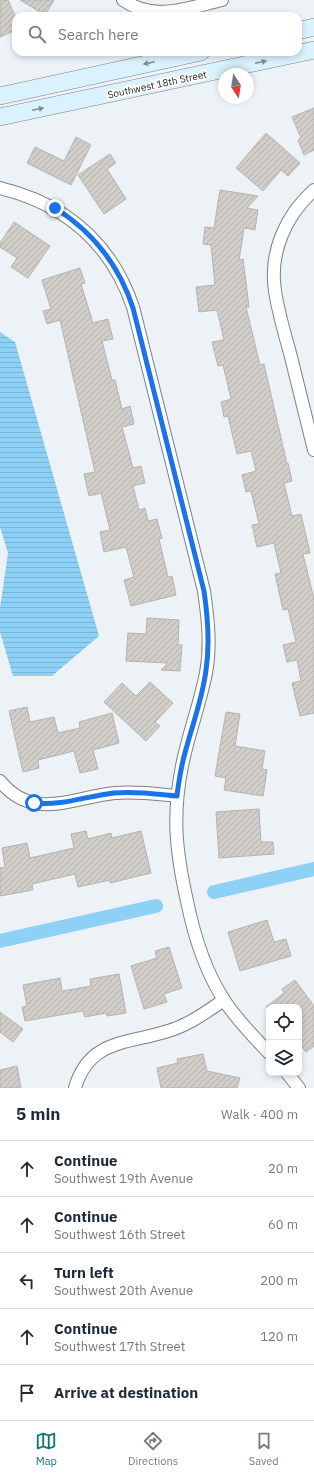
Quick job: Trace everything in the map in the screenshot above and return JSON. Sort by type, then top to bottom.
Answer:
[{"type":"main road","points":[[302,30],[314,27]]},
{"type":"main road","name":"Southwest 18th Street","points":[[302,53],[314,50]]},
{"type":"main road","points":[[0,96],[183,56]]},
{"type":"main road","name":"Southwest 18th Street","points":[[0,118],[286,56]]},
{"type":"street","points":[[123,0],[141,10],[161,12],[222,0]]},
{"type":"street","points":[[0,188],[29,196],[42,202],[67,216],[89,234],[108,256],[131,301],[204,591],[208,618],[209,644],[206,671],[201,697],[182,765],[177,796],[175,821],[179,863],[193,929],[200,954],[208,972],[224,1000],[266,1050]]},
{"type":"street","points":[[313,445],[277,302],[274,275],[276,255],[281,235],[294,211],[314,190]]},
{"type":"street","points":[[0,781],[10,792],[22,799],[48,805],[115,793],[139,792],[177,796]]},
{"type":"street","points":[[75,1088],[80,1074],[87,1063],[108,1047],[168,1032],[192,1021],[224,1000]]},
{"type":"street","points":[[289,1076],[299,1088]]},
{"type":"water","points":[[0,332],[15,342],[99,636],[52,676],[13,676],[0,632],[0,608],[8,553],[0,527]]},
{"type":"building","points":[[0,0],[8,0],[13,12],[12,12],[12,32],[0,37]]},
{"type":"building","points":[[20,0],[54,0],[47,12],[40,12]]},
{"type":"building","points":[[314,108],[314,150],[304,155],[298,140],[301,138],[292,117]]},
{"type":"building","points":[[266,133],[300,163],[288,176],[281,170],[263,191],[236,168]]},
{"type":"building","points":[[76,137],[91,145],[71,185],[27,163],[35,147],[64,161]]},
{"type":"building","points":[[110,154],[116,163],[107,169],[126,199],[104,214],[78,175]]},
{"type":"building","points":[[220,190],[258,196],[247,208],[258,210],[255,230],[244,228],[239,260],[243,259],[249,307],[246,307],[260,365],[264,364],[292,481],[284,483],[292,516],[301,514],[310,553],[303,554],[314,599],[314,713],[300,716],[292,683],[301,681],[297,660],[287,662],[283,645],[296,642],[288,609],[283,610],[275,574],[281,573],[274,543],[257,547],[252,525],[259,524],[251,491],[246,492],[242,475],[256,471],[251,451],[237,454],[228,416],[224,417],[221,402],[231,399],[223,365],[218,366],[212,342],[224,340],[217,310],[199,312],[196,287],[215,285],[211,245],[203,244],[205,227],[214,228]]},
{"type":"building","points":[[14,222],[50,246],[28,278],[11,267],[17,258],[0,247],[0,243]]},
{"type":"building","points":[[80,268],[85,283],[81,284],[93,323],[108,319],[113,339],[102,341],[112,380],[115,380],[122,409],[130,406],[134,424],[122,427],[133,468],[141,466],[145,483],[133,486],[139,510],[145,508],[148,521],[157,519],[162,538],[159,539],[168,577],[172,576],[176,595],[131,606],[124,580],[134,577],[126,547],[104,552],[100,532],[110,530],[101,493],[89,496],[84,474],[95,472],[60,320],[47,324],[43,311],[51,309],[42,280]]},
{"type":"building","points":[[147,618],[179,620],[178,645],[182,645],[180,671],[161,670],[168,663],[126,661],[128,633],[146,634]]},
{"type":"building","points":[[150,682],[173,703],[155,722],[160,726],[146,741],[104,702],[122,683],[136,696]]},
{"type":"building","points":[[27,707],[30,722],[54,717],[58,733],[80,728],[79,722],[112,713],[119,743],[93,750],[98,769],[80,773],[74,751],[38,760],[39,768],[23,772],[9,711]]},
{"type":"building","points":[[226,712],[240,714],[235,746],[265,751],[262,769],[267,770],[263,796],[224,790],[226,778],[215,776]]},
{"type":"building","points":[[259,809],[261,842],[273,842],[274,854],[219,858],[216,812]]},
{"type":"building","points":[[86,831],[88,839],[111,833],[112,838],[141,831],[151,873],[110,883],[110,880],[78,887],[75,874],[32,884],[33,890],[0,896],[0,868],[5,867],[2,848],[27,843],[30,858],[74,848],[71,834]]},
{"type":"building","points":[[267,920],[274,942],[286,939],[291,956],[240,971],[228,932]]},
{"type":"building","points":[[169,947],[182,988],[164,994],[167,1002],[144,1009],[131,966],[157,958],[155,951]]},
{"type":"building","points":[[119,974],[126,1013],[107,1016],[106,1013],[85,1017],[83,1011],[25,1021],[22,1007],[27,1006],[23,985],[60,978],[62,991],[91,986],[90,979]]},
{"type":"building","points":[[295,980],[314,1006],[314,1046],[306,1052],[302,1047],[302,1004],[270,1004],[284,993],[282,989]]},
{"type":"building","points":[[0,1012],[23,1029],[13,1042],[0,1032]]},
{"type":"building","points":[[203,1054],[207,1071],[240,1078],[237,1088],[161,1088],[157,1068],[178,1063],[177,1059]]},
{"type":"building","points":[[17,1066],[21,1088],[0,1088],[0,1070]]},
{"type":"waterway","points":[[214,892],[314,869]]},
{"type":"waterway","points":[[0,941],[156,906]]},
{"type":"route","points":[[34,803],[48,805],[115,793],[139,792],[177,796],[182,765],[201,697],[209,644],[208,618],[204,591],[133,308],[116,268],[108,256],[89,234],[55,208]]}]
